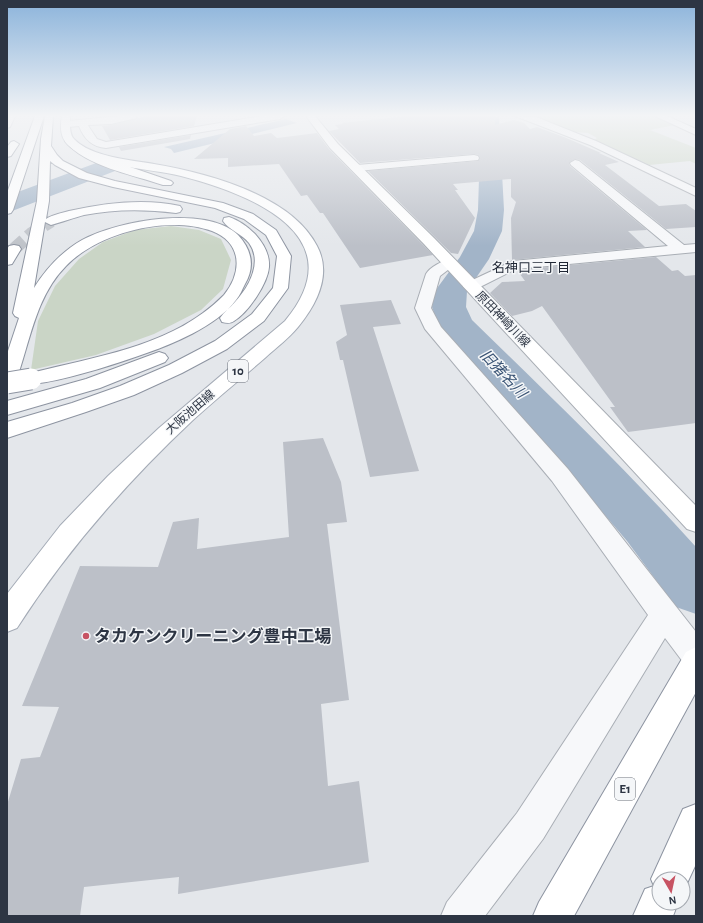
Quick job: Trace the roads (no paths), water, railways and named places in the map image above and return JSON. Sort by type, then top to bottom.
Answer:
[{"type":"main road","points":[[7,210],[25,159]]},
{"type":"main road","points":[[8,381],[43,201],[45,159]]},
{"type":"main road","points":[[55,159],[58,163],[76,172],[96,179],[216,205],[246,215]]},
{"type":"main road","points":[[14,428],[99,401],[169,373],[221,346],[258,318],[278,292],[283,279],[285,267],[284,257],[275,238],[268,229],[246,215],[143,169],[103,159]]},
{"type":"main road","name":"原田神崎川線","points":[[348,159],[450,263],[696,522]]},
{"type":"main road","name":"大阪池田線","points":[[7,618],[71,531],[119,478],[186,415],[291,325],[301,313],[314,289],[316,267],[313,249],[304,234],[290,220],[272,208],[234,190],[192,176],[143,169],[106,160]]},
{"type":"main road","points":[[15,406],[93,384],[125,372],[190,343],[224,322],[240,308],[258,283],[262,270],[263,258],[259,248],[246,232],[225,220],[199,212],[152,206],[113,207],[87,210],[52,221]]},
{"type":"main road","points":[[165,222],[182,222],[210,226],[222,231],[231,236],[243,251],[245,260],[244,270],[234,293],[209,316],[191,327],[167,339],[114,359],[70,371],[31,379],[8,381],[29,316],[46,280],[55,268],[80,247],[95,239],[134,226],[165,222]]},
{"type":"main road","points":[[7,261],[14,249]]},
{"type":"main road","name":"E1","points":[[553,916],[696,662]]},
{"type":"main road","points":[[674,871],[696,822]]},
{"type":"street","points":[[357,168],[461,159]]},
{"type":"street","points":[[627,159],[696,192]]},
{"type":"street","points":[[575,163],[680,249]]},
{"type":"street","points":[[471,286],[513,265],[696,248]]},
{"type":"street","points":[[450,263],[433,274],[423,308],[433,329],[560,475],[664,616],[696,656]]},
{"type":"street","points":[[461,916],[530,826],[664,616]]},
{"type":"waterway","name":"旧猪名川","points":[[490,159],[491,210],[488,231],[474,259],[451,291],[449,307],[456,324],[525,395],[645,526],[696,588]]},
{"type":"waterway","points":[[7,205],[107,166]]},
{"type":"tunnel","points":[[14,249],[31,234],[51,221]]},
{"type":"place","name":"タカケンクリーニング豊中工場","points":[[86,636]]},
{"type":"district","name":"名神口三丁目","points":[[531,268]]}]
